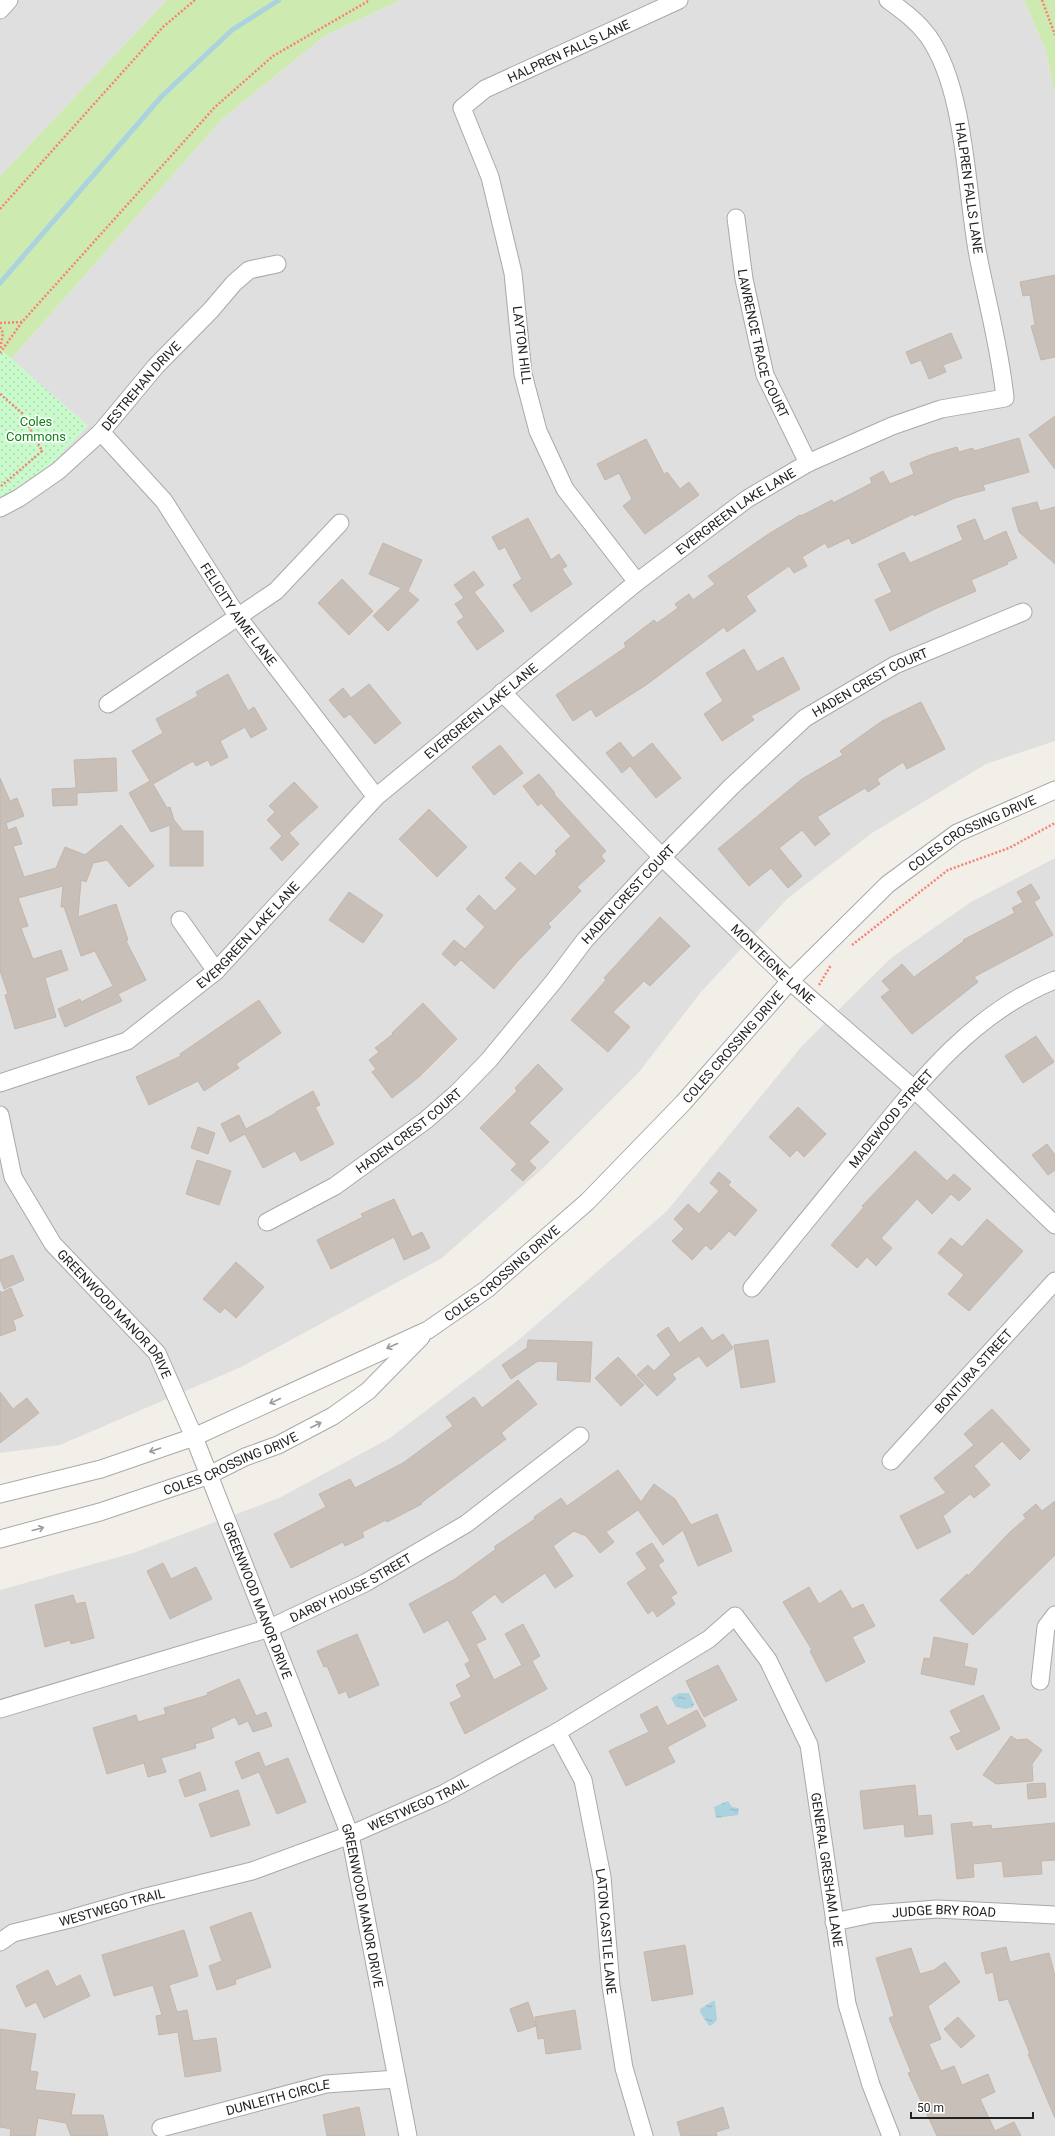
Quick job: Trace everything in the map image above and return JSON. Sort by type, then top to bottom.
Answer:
[{"type":"street","points":[[0,10],[10,0]]},
{"type":"street","name":"HALPREN FALLS LANE","points":[[462,108],[485,89],[679,0]]},
{"type":"street","name":"HALPREN FALLS LANE","points":[[888,0],[909,15],[928,37],[942,65],[956,104],[977,250],[1002,366],[1004,398]]},
{"type":"street","name":"LAYTON HILL","points":[[462,108],[490,177],[513,273],[523,374],[538,432],[564,489],[637,582]]},
{"type":"street","name":"LAWRENCE TRACE COURT","points":[[736,218],[744,279],[765,375],[808,464]]},
{"type":"street","name":"DESTREHAN DRIVE","points":[[0,508],[19,498],[58,470],[101,432],[156,366],[211,310],[234,283],[249,270],[277,264]]},
{"type":"street","name":"EVERGREEN LAKE LANE","points":[[0,1083],[127,1041],[216,971],[376,797],[637,582],[748,499],[808,464],[892,426],[941,409],[1004,398]]},
{"type":"street","name":"FELICITY AIME LANE","points":[[101,432],[164,501],[238,617],[376,797]]},
{"type":"street","points":[[108,704],[276,591],[340,523]]},
{"type":"street","name":"HADEN CREST COURT","points":[[267,1222],[335,1186],[426,1120],[457,1093],[489,1060],[554,981],[584,940],[662,856],[731,787],[805,718],[895,665],[1023,612]]},
{"type":"street","name":"MONTEIGNE LANE","points":[[502,692],[662,856],[790,981],[914,1089],[1055,1224]]},
{"type":"street","name":"COLES CROSSING DRIVE","points":[[0,1494],[101,1469],[194,1437],[428,1330],[488,1289],[587,1202],[683,1103],[790,981],[888,884],[957,834],[1055,790]]},
{"type":"street","points":[[180,920],[216,971]]},
{"type":"street","name":"MADEWOOD STREET","points":[[752,1288],[914,1089],[960,1040],[998,1010],[1055,980]]},
{"type":"street","name":"GREENWOOD MANOR DRIVE","points":[[0,1115],[13,1177],[53,1244],[157,1352],[194,1437],[207,1476],[270,1628],[350,1835],[408,2136]]},
{"type":"street","name":"BONTURA STREET","points":[[891,1461],[1055,1281]]},
{"type":"street","name":"COLES CROSSING DRIVE","points":[[0,1539],[100,1512],[207,1476],[245,1457],[278,1445],[333,1416],[368,1391],[428,1330]]},
{"type":"street","name":"DARBY HOUSE STREET","points":[[0,1709],[270,1628],[366,1583],[466,1524],[580,1436]]},
{"type":"street","points":[[1040,1681],[1046,1627],[1055,1615]]},
{"type":"street","name":"WESTWEGO TRAIL","points":[[0,1942],[14,1933],[70,1919],[146,1897],[252,1871],[350,1835],[443,1794],[557,1732],[709,1639],[735,1616]]},
{"type":"street","name":"GENERAL GRESHAM LANE","points":[[735,1616],[768,1660],[809,1745],[834,1922],[848,2004],[871,2085],[891,2136]]},
{"type":"street","name":"LATON CASTLE LANE","points":[[557,1732],[583,1780],[602,1878],[611,1986],[623,2061],[644,2136]]},
{"type":"street","name":"JUDGE BRY ROAD","points":[[834,1922],[872,1914],[937,1909],[1055,1915]]},
{"type":"street","name":"DUNLEITH CIRCLE","points":[[161,2128],[326,2084],[397,2079]]},
{"type":"path","points":[[0,209],[163,27],[195,0]]},
{"type":"path","points":[[0,351],[22,322],[215,107],[273,56],[370,0]]},
{"type":"path","points":[[1042,0],[1055,34]]},
{"type":"path","points":[[0,323],[22,322]]},
{"type":"path","points":[[0,327],[3,333],[0,351]]},
{"type":"path","points":[[0,394],[22,413],[42,451],[0,487]]},
{"type":"path","points":[[851,946],[948,870],[1009,848],[1055,823]]},
{"type":"path","points":[[809,997],[826,976],[833,960]]},
{"type":"shaded area","points":[[0,0],[167,0],[0,176]]},
{"type":"shaded area","points":[[401,0],[1024,0],[1046,51],[1055,94],[1055,741],[986,764],[872,833],[788,898],[701,992],[639,1072],[542,1169],[442,1258],[241,1367],[60,1445],[0,1453],[0,499],[88,426],[11,359],[223,118],[326,35]]},
{"type":"shaded area","points":[[1055,858],[1055,2136],[0,2136],[0,1590],[133,1553],[279,1498],[390,1438],[515,1343],[667,1211],[802,1046],[891,958],[971,902]]},
{"type":"green space","points":[[167,0],[401,0],[326,35],[223,118],[11,359],[0,349],[0,176]]},
{"type":"green space","points":[[1024,0],[1055,0],[1055,94],[1046,51]]},
{"type":"green space","name":"Coles Commons","points":[[0,349],[88,426],[54,462],[0,499]]},
{"type":"water","points":[[679,1693],[689,1693],[694,1704],[693,1707],[686,1709],[676,1707],[671,1698]]},
{"type":"water","points":[[728,1801],[732,1807],[739,1808],[738,1815],[716,1818],[714,1807]]},
{"type":"water","points":[[715,2001],[717,2020],[709,2026],[700,2012],[700,2009]]},
{"type":"building","points":[[1055,275],[1055,357],[1041,360],[1031,326],[1035,325],[1030,295],[1023,296],[1020,282]]},
{"type":"building","points":[[951,333],[962,358],[943,365],[946,372],[929,379],[921,360],[911,364],[906,352]]},
{"type":"building","points":[[1055,416],[1055,469],[1029,435]]},
{"type":"building","points":[[1019,438],[1029,472],[983,485],[985,490],[955,498],[914,516],[913,514],[852,544],[849,538],[828,548],[825,543],[802,557],[807,566],[794,573],[789,566],[746,596],[756,611],[727,632],[724,627],[646,685],[596,717],[591,709],[573,721],[556,695],[626,647],[624,643],[654,620],[657,623],[678,608],[675,604],[689,594],[693,600],[715,584],[708,576],[767,535],[800,515],[801,516],[832,500],[833,503],[872,483],[870,478],[883,471],[890,484],[914,474],[910,463],[930,455],[957,447],[959,452],[973,448],[974,451]]},
{"type":"building","points":[[646,439],[664,474],[667,472],[680,489],[689,482],[699,495],[645,534],[623,506],[632,499],[619,473],[605,480],[597,464]]},
{"type":"building","points":[[1037,502],[1040,511],[1055,507],[1055,564],[1019,532],[1012,508]]},
{"type":"building","points":[[528,518],[551,560],[559,554],[567,566],[562,569],[572,584],[531,612],[513,585],[522,579],[505,547],[499,550],[492,537]]},
{"type":"building","points":[[975,519],[984,541],[1006,531],[1017,558],[1007,562],[1008,564],[971,580],[976,591],[890,631],[875,600],[892,592],[878,564],[904,552],[910,563],[963,540],[957,526]]},
{"type":"building","points":[[383,543],[422,560],[408,591],[419,600],[388,631],[373,616],[401,588],[369,574]]},
{"type":"building","points":[[474,571],[484,585],[474,592],[504,631],[477,650],[457,622],[464,617],[455,604],[464,598],[454,585]]},
{"type":"building","points":[[342,579],[373,611],[349,635],[318,603]]},
{"type":"building","points":[[744,649],[757,672],[783,657],[800,689],[751,716],[754,720],[722,741],[704,714],[723,701],[706,673]]},
{"type":"building","points":[[228,674],[248,711],[254,707],[267,729],[251,738],[245,727],[220,741],[228,757],[211,766],[208,760],[196,766],[193,761],[153,784],[167,808],[170,807],[174,820],[183,831],[203,831],[203,866],[170,866],[170,825],[151,832],[129,793],[150,781],[132,751],[163,733],[156,719],[198,696],[196,692]]},
{"type":"building","points":[[369,684],[401,723],[375,744],[350,714],[344,718],[329,700],[343,688],[351,698]]},
{"type":"building","points":[[921,702],[945,749],[907,769],[903,762],[877,779],[880,784],[868,792],[865,788],[817,817],[830,834],[815,846],[802,830],[779,848],[802,876],[788,888],[771,868],[749,886],[718,849],[802,779],[843,755],[840,751],[882,721]]},
{"type":"building","points":[[620,742],[633,758],[652,743],[681,778],[656,798],[630,766],[622,773],[606,753]]},
{"type":"building","points":[[500,745],[523,773],[494,795],[472,767]]},
{"type":"building","points":[[116,758],[117,791],[77,793],[77,805],[53,806],[52,789],[76,788],[74,760]]},
{"type":"building","points":[[539,774],[555,793],[554,794],[606,851],[601,856],[605,861],[577,887],[581,891],[548,924],[551,927],[517,962],[494,989],[461,960],[455,966],[442,954],[454,940],[465,949],[485,927],[466,909],[479,895],[495,911],[517,889],[505,878],[520,862],[535,876],[557,854],[555,851],[571,836],[541,803],[538,806],[523,786]]},
{"type":"building","points":[[0,778],[10,801],[17,798],[24,816],[6,823],[8,830],[16,827],[22,844],[13,846],[24,877],[56,868],[65,847],[85,855],[121,825],[154,866],[129,887],[107,860],[93,863],[86,882],[81,880],[78,917],[116,904],[128,940],[126,941],[146,980],[118,994],[122,1001],[65,1027],[58,1009],[80,999],[81,1002],[113,986],[95,951],[81,956],[64,907],[61,907],[63,886],[18,898],[28,926],[21,928],[32,957],[34,959],[61,950],[68,970],[45,978],[56,1017],[15,1029],[5,995],[8,994],[0,971]]},
{"type":"building","points":[[294,782],[318,807],[289,833],[299,844],[282,861],[270,848],[282,836],[267,820],[275,812],[269,806]]},
{"type":"building","points":[[429,809],[467,847],[437,877],[399,839]]},
{"type":"building","points":[[1031,884],[1040,898],[1034,902],[1053,935],[974,977],[978,982],[912,1034],[881,997],[890,990],[882,981],[902,964],[914,977],[964,941],[963,940],[1015,913],[1012,908],[1023,902],[1017,892]]},
{"type":"building","points":[[349,892],[383,915],[363,943],[329,920]]},
{"type":"building","points":[[660,917],[690,946],[650,986],[644,981],[613,1012],[630,1027],[608,1052],[571,1020],[606,980],[604,978]]},
{"type":"building","points":[[259,1000],[281,1033],[236,1064],[239,1068],[204,1091],[198,1081],[149,1105],[136,1077],[181,1056],[180,1054]]},
{"type":"building","points":[[423,1003],[457,1039],[419,1077],[392,1098],[372,1072],[376,1069],[369,1060],[379,1052],[375,1048],[393,1034],[392,1033]]},
{"type":"building","points":[[1036,1036],[1054,1062],[1023,1083],[1005,1056]]},
{"type":"building","points":[[538,1064],[563,1089],[529,1123],[549,1142],[529,1161],[536,1168],[523,1181],[511,1170],[517,1164],[480,1128],[517,1091],[515,1088]]},
{"type":"building","points":[[313,1091],[320,1105],[315,1107],[334,1144],[301,1161],[295,1151],[263,1168],[245,1134],[230,1142],[221,1124],[239,1115],[246,1129]]},
{"type":"building","points":[[798,1107],[826,1134],[804,1157],[797,1150],[790,1157],[769,1137]]},
{"type":"building","points":[[198,1127],[215,1133],[208,1154],[191,1148]]},
{"type":"building","points":[[1047,1144],[1055,1155],[1055,1170],[1048,1175],[1032,1155]]},
{"type":"building","points":[[915,1151],[947,1181],[954,1174],[971,1189],[959,1201],[951,1194],[932,1214],[917,1199],[881,1238],[892,1248],[876,1266],[867,1257],[857,1268],[831,1245],[864,1207],[862,1206]]},
{"type":"building","points":[[197,1160],[231,1171],[219,1205],[186,1194]]},
{"type":"building","points":[[719,1172],[731,1182],[728,1185],[757,1210],[735,1236],[729,1231],[711,1250],[706,1245],[692,1260],[672,1241],[684,1229],[674,1219],[688,1204],[699,1214],[719,1191],[710,1183]]},
{"type":"building","points":[[394,1199],[412,1237],[422,1232],[430,1248],[404,1260],[394,1237],[331,1269],[317,1240],[363,1217],[361,1214]]},
{"type":"building","points":[[987,1219],[1023,1251],[969,1311],[948,1294],[964,1275],[938,1253],[951,1238],[962,1247]]},
{"type":"building","points":[[13,1255],[24,1280],[4,1289],[0,1279],[0,1260]]},
{"type":"building","points":[[236,1262],[264,1287],[236,1318],[225,1308],[220,1313],[203,1299]]},
{"type":"building","points":[[11,1288],[23,1316],[13,1320],[16,1330],[0,1336],[0,1291],[1,1293]]},
{"type":"building","points":[[668,1327],[679,1343],[702,1327],[712,1341],[723,1334],[733,1348],[707,1367],[699,1356],[672,1374],[676,1379],[657,1396],[637,1375],[648,1365],[654,1371],[671,1355],[657,1335]]},
{"type":"building","points":[[528,1340],[592,1342],[590,1382],[557,1380],[558,1362],[538,1361],[511,1379],[502,1365],[527,1348]]},
{"type":"building","points":[[768,1340],[775,1382],[741,1388],[734,1345]]},
{"type":"building","points":[[618,1357],[644,1385],[621,1406],[595,1378]]},
{"type":"building","points":[[518,1380],[537,1404],[501,1433],[506,1439],[421,1503],[422,1504],[387,1522],[386,1520],[362,1532],[364,1537],[345,1546],[343,1542],[291,1568],[274,1534],[326,1507],[319,1494],[350,1479],[355,1488],[403,1463],[453,1426],[446,1417],[474,1397],[482,1408]]},
{"type":"building","points":[[0,1392],[13,1409],[27,1398],[39,1413],[0,1443]]},
{"type":"building","points":[[992,1409],[1030,1450],[1020,1460],[1002,1441],[974,1466],[990,1485],[974,1498],[970,1494],[943,1516],[951,1532],[917,1549],[900,1516],[946,1493],[934,1478],[974,1445],[964,1434]]},
{"type":"building","points":[[618,1470],[641,1502],[654,1484],[675,1499],[691,1525],[717,1514],[732,1551],[698,1566],[683,1530],[663,1545],[638,1510],[606,1532],[614,1542],[600,1553],[586,1536],[574,1531],[553,1546],[573,1576],[555,1588],[545,1573],[502,1603],[495,1594],[471,1612],[486,1639],[476,1644],[494,1680],[522,1665],[505,1634],[523,1624],[540,1656],[532,1661],[547,1689],[465,1734],[450,1703],[462,1697],[456,1685],[471,1677],[465,1664],[470,1661],[448,1620],[424,1633],[409,1604],[455,1579],[496,1549],[494,1547],[535,1519],[534,1517],[561,1498],[567,1506]]},
{"type":"building","points":[[1055,1501],[1055,1555],[973,1635],[940,1600],[967,1574],[968,1576],[1010,1532],[1026,1518],[1023,1515],[1036,1504],[1042,1511]]},
{"type":"building","points":[[652,1543],[664,1561],[658,1565],[677,1593],[671,1597],[675,1604],[657,1617],[653,1610],[648,1614],[627,1583],[647,1569],[636,1553]]},
{"type":"building","points":[[163,1563],[171,1579],[196,1567],[212,1599],[170,1619],[147,1571]]},
{"type":"building","points":[[809,1587],[819,1604],[841,1590],[852,1609],[863,1604],[875,1626],[852,1637],[865,1662],[826,1682],[810,1651],[812,1650],[783,1602]]},
{"type":"building","points":[[73,1595],[76,1604],[85,1602],[94,1638],[71,1644],[70,1640],[45,1647],[35,1605]]},
{"type":"building","points":[[357,1634],[379,1685],[349,1698],[346,1691],[339,1694],[327,1666],[324,1667],[317,1651]]},
{"type":"building","points":[[934,1637],[968,1644],[964,1666],[977,1669],[974,1685],[921,1674],[924,1658],[930,1659]]},
{"type":"building","points":[[718,1665],[737,1700],[704,1717],[686,1681]]},
{"type":"building","points":[[239,1679],[256,1716],[266,1712],[272,1726],[253,1732],[248,1721],[239,1725],[235,1717],[211,1728],[214,1738],[195,1744],[196,1748],[161,1758],[166,1772],[148,1777],[144,1763],[107,1774],[93,1728],[136,1715],[138,1722],[166,1714],[164,1708],[208,1695],[207,1693]]},
{"type":"building","points":[[983,1695],[1000,1729],[957,1750],[950,1737],[961,1732],[950,1711]]},
{"type":"building","points":[[657,1706],[667,1726],[697,1710],[706,1726],[667,1747],[675,1762],[626,1786],[609,1751],[649,1732],[640,1715]]},
{"type":"building","points":[[1011,1736],[1017,1740],[1027,1739],[1042,1750],[1032,1764],[1033,1781],[996,1784],[983,1775]]},
{"type":"building","points":[[259,1752],[265,1767],[288,1758],[306,1802],[277,1814],[259,1772],[242,1779],[235,1762]]},
{"type":"building","points":[[200,1772],[206,1790],[185,1797],[179,1780]]},
{"type":"building","points":[[1045,1783],[1046,1797],[1028,1799],[1027,1784]]},
{"type":"building","points":[[915,1785],[918,1816],[931,1815],[933,1834],[905,1837],[904,1824],[864,1829],[860,1791]]},
{"type":"building","points":[[238,1790],[250,1825],[211,1837],[199,1804]]},
{"type":"building","points":[[972,1822],[972,1827],[991,1825],[992,1829],[1055,1823],[1055,1860],[1041,1861],[1042,1874],[1004,1877],[1002,1861],[973,1864],[974,1877],[957,1879],[951,1824]]},
{"type":"building","points":[[251,1912],[271,1967],[235,1980],[236,1984],[217,1990],[209,1966],[222,1961],[210,1927]]},
{"type":"building","points":[[184,1930],[198,1976],[169,1985],[177,2012],[187,2010],[193,2041],[216,2038],[221,2071],[185,2077],[178,2032],[159,2035],[156,2016],[162,2015],[153,1985],[114,1996],[102,1955]]},
{"type":"building","points":[[685,1945],[693,1994],[652,2001],[644,1952]]},
{"type":"building","points":[[1006,1947],[1010,1962],[1049,1953],[1055,1976],[1055,2118],[1028,2054],[1030,2054],[1008,1999],[999,2001],[993,1972],[986,1974],[981,1953]]},
{"type":"building","points":[[911,1948],[920,1974],[934,1970],[945,1962],[960,1982],[928,2006],[941,2039],[929,2044],[941,2071],[954,2066],[962,2085],[988,2074],[995,2092],[980,2099],[995,2131],[1014,2122],[1021,2136],[937,2136],[908,2073],[911,2072],[889,2018],[894,2016],[876,1958]]},
{"type":"building","points":[[48,1970],[56,1987],[80,1975],[90,1996],[44,2018],[36,2002],[26,2007],[16,1986]]},
{"type":"building","points":[[528,2002],[536,2026],[518,2032],[510,2009]]},
{"type":"building","points":[[575,2010],[581,2049],[546,2054],[544,2038],[538,2039],[535,2017]]},
{"type":"building","points":[[958,2017],[975,2036],[961,2048],[944,2029]]},
{"type":"building","points":[[0,2029],[36,2034],[30,2071],[38,2072],[35,2090],[75,2094],[71,2115],[103,2115],[108,2136],[71,2136],[66,2123],[38,2118],[35,2136],[10,2136],[11,2129],[0,2127]]},
{"type":"building","points":[[359,2107],[365,2136],[327,2136],[323,2115]]},
{"type":"building","points":[[723,2107],[729,2128],[716,2132],[717,2136],[681,2136],[677,2122]]},
{"type":"waterway","points":[[0,283],[162,96],[232,30],[279,0]]}]
